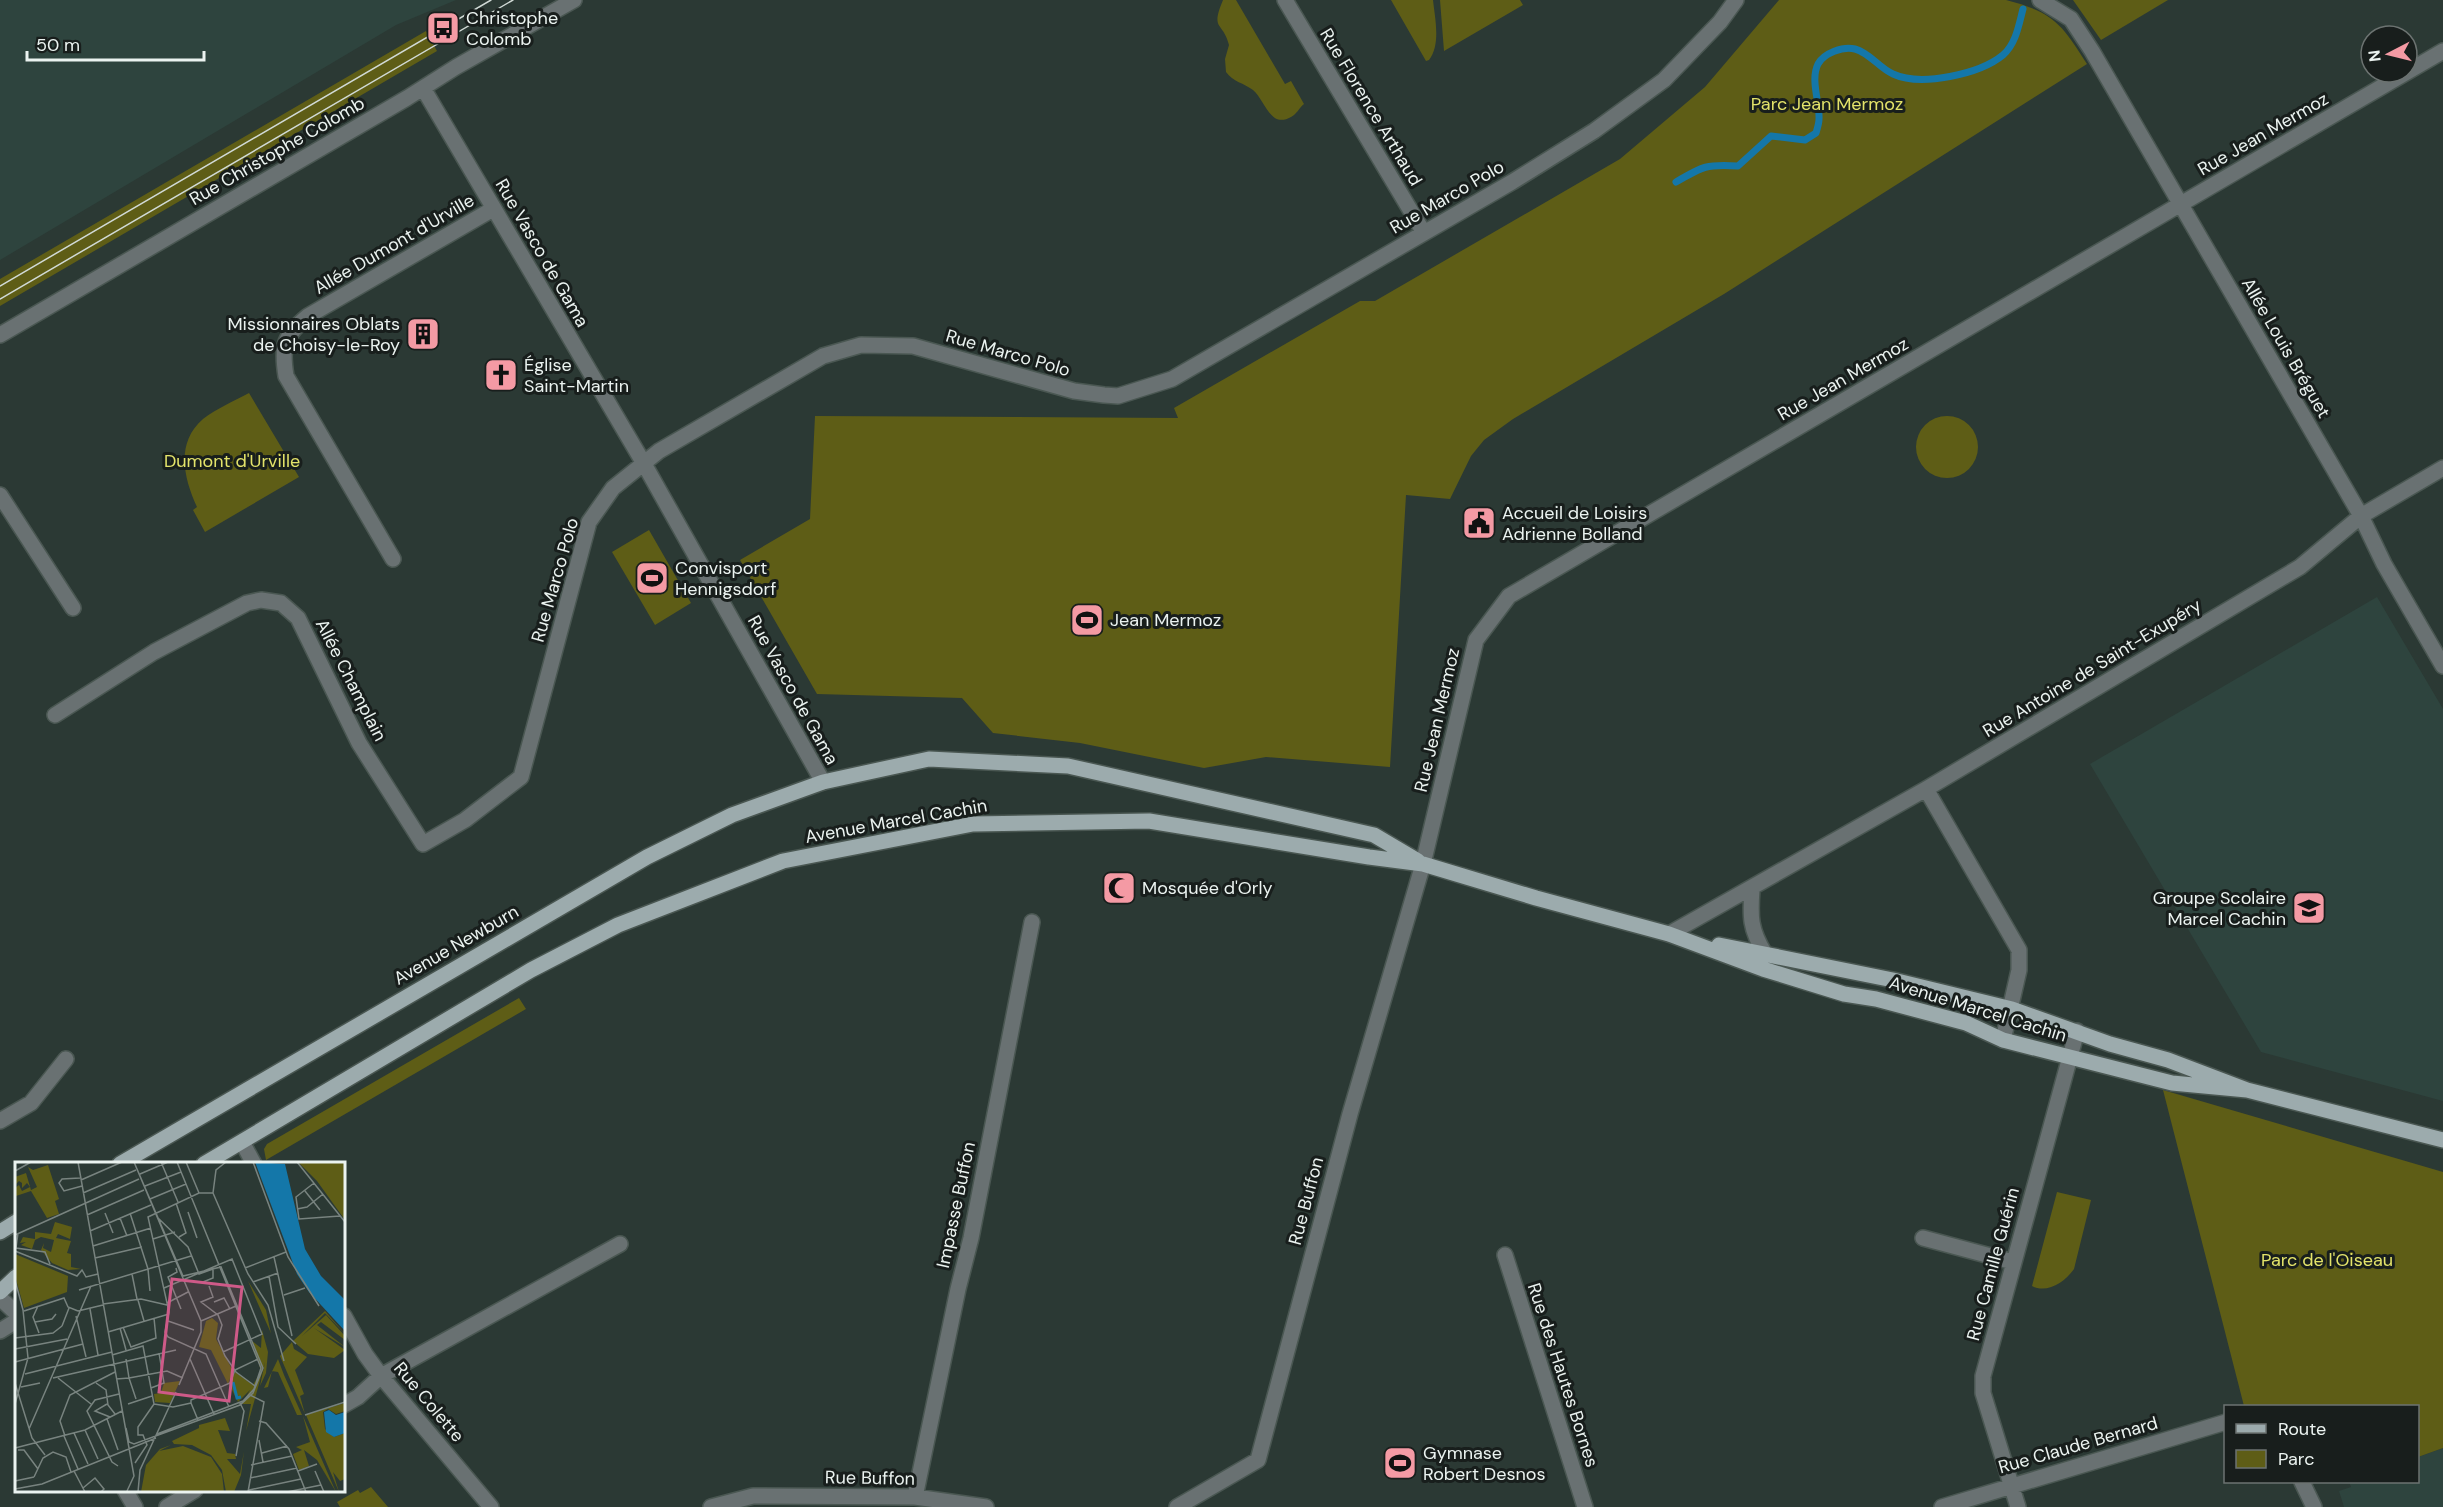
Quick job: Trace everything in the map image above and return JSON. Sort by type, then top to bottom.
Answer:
[{"type":"main road","name":"Avenue Marcel Cachin","points":[[823,782],[928,759],[1068,766],[1374,835],[1423,864]]},
{"type":"main road","name":"Avenue Newburn","points":[[123,1162],[647,857],[732,815],[823,782]]},
{"type":"main road","name":"Avenue Marcel Cachin","points":[[242,1142],[531,970],[618,925],[783,861],[973,824],[1149,821],[1358,856],[1423,864],[1669,934],[1893,980],[2012,1010],[2110,1044],[2168,1060],[2247,1090],[2443,1142]]},
{"type":"main road","name":"Avenue Marcel Cachin","points":[[1669,934],[1763,969],[1834,991],[1887,1001],[1966,1023],[2003,1040],[2172,1083],[2247,1090]]},
{"type":"main road","points":[[207,1162],[242,1142]]},
{"type":"main road","points":[[0,1232],[15,1223]]},
{"type":"main road","points":[[0,1292],[15,1278]]},
{"type":"street","name":"Rue Christophe Colomb","points":[[0,335],[574,0]]},
{"type":"street","name":"Rue Florence Arthaud","points":[[1285,0],[1424,233]]},
{"type":"street","name":"Rue Marco Polo","points":[[423,844],[465,820],[521,777],[589,522],[613,488],[643,462],[668,445],[823,356],[861,345],[913,346],[1074,391],[1118,396],[1172,379],[1424,233],[1594,131],[1664,80],[1720,22],[1736,0]]},
{"type":"street","name":"Allée Louis Bréguet","points":[[2040,0],[2071,19],[2092,51],[2361,516],[2384,564],[2443,666]]},
{"type":"street","name":"Rue Jean Mermoz","points":[[1423,864],[1476,640],[1509,596],[2443,51]]},
{"type":"street","name":"Rue Vasco de Gama","points":[[423,88],[643,462],[823,782]]},
{"type":"street","name":"Allée Dumont d'Urville","points":[[393,559],[286,376],[282,356],[290,331],[308,316],[493,209]]},
{"type":"street","name":"Rue Antoine de Saint-Exupéry","points":[[1669,934],[1926,789],[2300,567],[2361,516],[2443,468]]},
{"type":"street","points":[[0,495],[73,608]]},
{"type":"street","name":"Allée Champlain","points":[[55,715],[154,652],[247,603],[261,600],[281,603],[298,618],[359,743],[423,844]]},
{"type":"street","points":[[1926,789],[2019,950],[2019,970],[2012,1010],[2003,1040]]},
{"type":"street","name":"Rue Buffon","points":[[1177,1507],[1258,1460],[1350,1114],[1423,864]]},
{"type":"street","points":[[1752,889],[1750,920],[1755,938],[1765,954]]},
{"type":"street","name":"Impasse Buffon","points":[[915,1497],[958,1289],[971,1238],[1032,922]]},
{"type":"street","name":"Rue Camille Guérin","points":[[2018,1507],[1983,1393],[1983,1376],[2077,1031]]},
{"type":"street","points":[[0,1121],[31,1103],[66,1059]]},
{"type":"street","points":[[242,1142],[253,1162]]},
{"type":"street","points":[[1923,1238],[2013,1262]]},
{"type":"street","points":[[345,1404],[358,1397],[381,1376],[620,1244]]},
{"type":"street","name":"Rue des Hautes Bornes","points":[[1505,1255],[1585,1507]]},
{"type":"street","points":[[0,1298],[15,1312]]},
{"type":"street","name":"Rue Colette","points":[[345,1319],[365,1354],[381,1376],[491,1507]]},
{"type":"street","points":[[0,1330],[15,1322]]},
{"type":"street","name":"Rue Claude Bernard","points":[[1942,1507],[2224,1423]]},
{"type":"street","points":[[2302,1483],[2314,1507]]},
{"type":"street","points":[[126,1492],[135,1507]]},
{"type":"street","points":[[167,1507],[193,1492]]},
{"type":"street","name":"Rue Buffon","points":[[711,1507],[755,1501],[915,1497],[986,1507]]},
{"type":"shaded area","points":[[0,0],[456,0],[396,25],[0,260]]},
{"type":"shaded area","name":"Groupe Scolaire Marcel Cachin","points":[[2377,597],[2443,709],[2443,1101],[2261,1052],[2090,764]]},
{"type":"shaded area","points":[[2443,1448],[2443,1507],[2344,1507],[2339,1491],[2351,1487],[2349,1483],[2419,1483],[2419,1457]]},
{"type":"green space","points":[[1223,0],[1236,0],[1285,84],[1291,81],[1304,104],[1291,117],[1284,120],[1273,116],[1253,90],[1226,72],[1225,59],[1229,45],[1218,22]]},
{"type":"green space","points":[[1391,0],[1433,0],[1436,39],[1433,54],[1429,60],[1426,61]]},
{"type":"green space","points":[[1440,0],[1520,0],[1523,5],[1444,51]]},
{"type":"green space","name":"Parc Jean Mermoz","points":[[1779,0],[2006,0],[2035,9],[2055,22],[2063,29],[2087,64],[1724,294],[1513,419],[1484,440],[1471,456],[1450,499],[1406,495],[1390,767],[1266,757],[1204,768],[1080,743],[993,733],[962,698],[817,694],[740,560],[810,519],[815,416],[1178,418],[1174,408],[1360,301],[1375,301],[1620,159],[1705,87]]},
{"type":"green space","points":[[2073,0],[2168,0],[2101,40]]},
{"type":"green space","points":[[426,31],[437,51],[0,306],[0,279]]},
{"type":"green space","name":"Dumont d'Urville","points":[[249,393],[299,477],[205,532],[193,510],[197,507],[186,473],[185,450],[188,439],[203,419]]},
{"type":"green space","points":[[1941,416],[1953,416],[1969,425],[1976,435],[1978,447],[1976,459],[1969,469],[1953,478],[1941,478],[1930,473],[1921,464],[1916,453],[1916,441],[1921,430],[1930,421]]},
{"type":"green space","name":"Convisport Hennigsdorf","points":[[649,530],[691,603],[655,625],[612,552]]},
{"type":"green space","points":[[519,998],[526,1009],[266,1160],[264,1149],[267,1144]]},
{"type":"green space","name":"Parc de l'Oiseau","points":[[2163,1090],[2443,1172],[2443,1448],[2419,1457],[2419,1405],[2244,1405]]},
{"type":"green space","points":[[2057,1192],[2091,1200],[2074,1269],[2066,1278],[2044,1289],[2032,1286]]},
{"type":"green space","points":[[371,1487],[388,1507],[340,1507],[337,1502],[358,1490],[360,1493]]},
{"type":"waterway","points":[[1676,182],[1706,167],[1738,166],[1771,136],[1805,140],[1816,133],[1819,119],[1815,84],[1816,70],[1821,60],[1834,51],[1855,49],[1893,74],[1905,78],[1950,77],[1980,68],[2003,55],[2014,40],[2023,9]]},
{"type":"tram line","points":[[0,286],[491,0]]},
{"type":"tram line","points":[[0,299],[513,0]]},
{"type":"place","name":"Christophe Colomb","points":[[443,28]]},
{"type":"place","name":"Missionnaires Oblats de Choisy-le-Roy","points":[[423,334]]},
{"type":"place","name":"Église Saint-Martin","points":[[501,375]]},
{"type":"place","name":"Accueil de Loisirs Adrienne Bolland","points":[[1479,523]]},
{"type":"place","name":"Convisport Hennigsdorf","points":[[652,578]]},
{"type":"place","name":"Jean Mermoz","points":[[1087,620]]},
{"type":"place","name":"Mosquée d'Orly","points":[[1119,888]]},
{"type":"place","name":"Groupe Scolaire Marcel Cachin","points":[[2309,908]]},
{"type":"place","name":"Gymnase Robert Desnos","points":[[1400,1463]]}]
